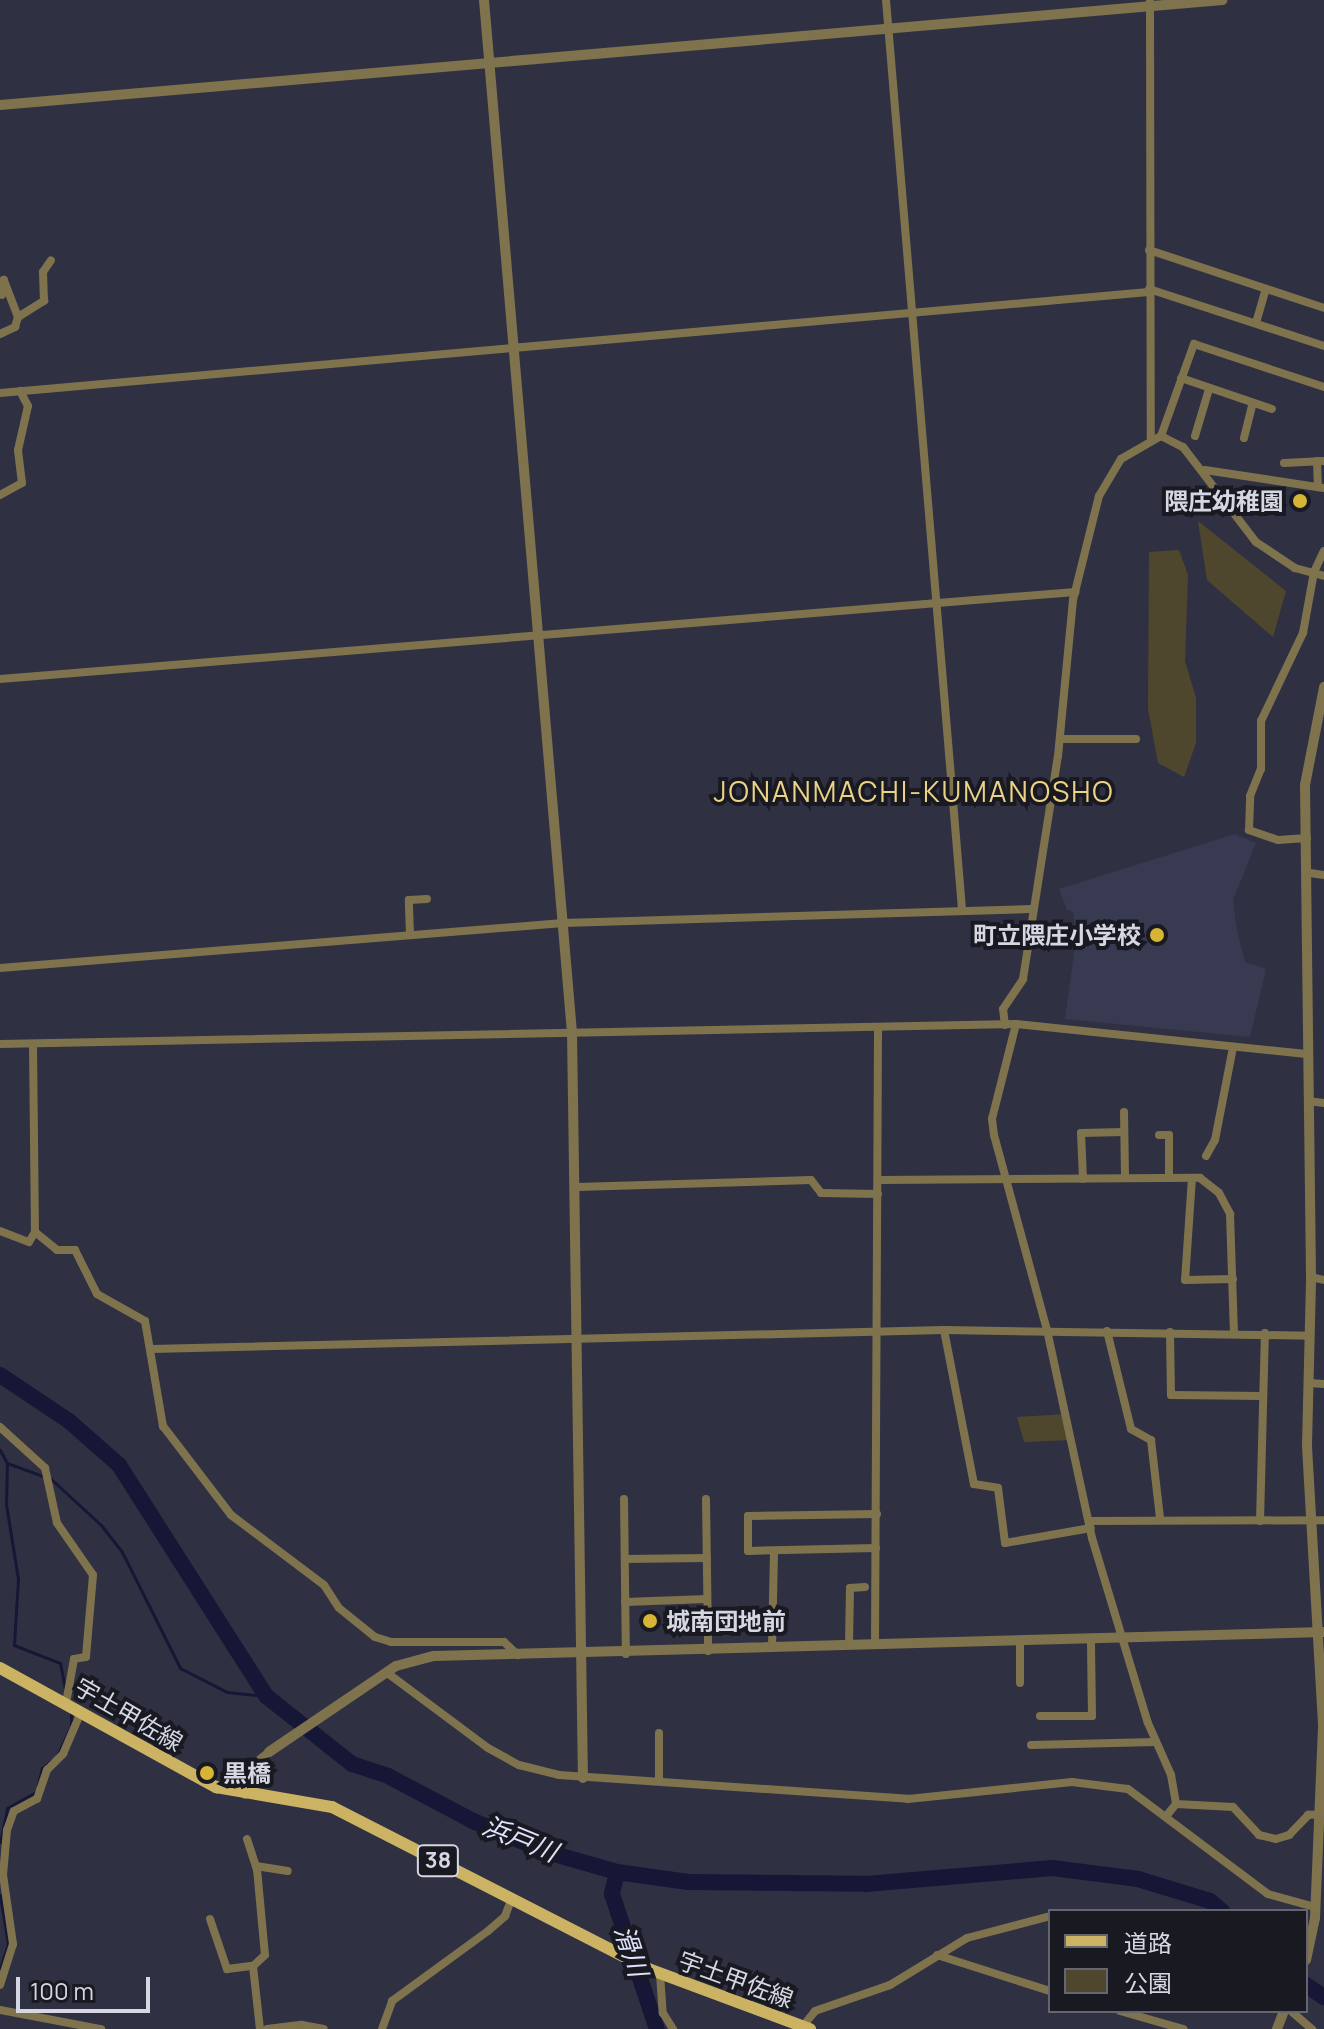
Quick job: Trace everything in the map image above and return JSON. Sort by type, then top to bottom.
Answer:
[{"type":"main road","name":"宇土甲佐線","points":[[0,1668],[195,1777],[245,1795],[332,1807],[646,1968],[806,2028]]},
{"type":"street","points":[[484,0],[572,1032],[577,1187],[583,1778]]},
{"type":"street","points":[[886,0],[962,909]]},
{"type":"street","points":[[0,105],[888,29],[1150,3],[1222,0]]},
{"type":"street","points":[[1150,3],[1151,441]]},
{"type":"street","points":[[1149,250],[1324,308]]},
{"type":"street","points":[[18,317],[44,301],[43,272],[51,260]]},
{"type":"street","points":[[0,334],[15,327],[18,317],[4,280],[2,295]]},
{"type":"street","points":[[1256,323],[1266,289]]},
{"type":"street","points":[[0,393],[912,315],[1149,291],[1324,346]]},
{"type":"street","points":[[1005,1025],[1003,1009],[1023,979],[1060,739],[1075,592],[1099,496],[1121,459],[1161,436],[1194,344],[1324,387]]},
{"type":"street","points":[[1181,378],[1272,409]]},
{"type":"street","points":[[1195,436],[1209,389]]},
{"type":"street","points":[[0,495],[22,483],[18,450],[28,406],[20,391]]},
{"type":"street","points":[[1244,438],[1253,403]]},
{"type":"street","points":[[1161,436],[1183,447],[1205,470],[1256,542],[1295,568],[1324,576]]},
{"type":"street","points":[[1205,470],[1321,487],[1320,461],[1284,463]]},
{"type":"street","points":[[1307,838],[1278,840],[1249,830],[1250,796],[1261,769],[1261,721],[1303,633],[1314,572],[1324,551]]},
{"type":"street","points":[[0,679],[1075,592]]},
{"type":"street","points":[[1308,1952],[1318,1916],[1323,1724],[1320,1633],[1310,1520],[1311,1277],[1306,1054],[1310,873],[1307,758],[1324,687]]},
{"type":"street","points":[[1060,739],[1136,739]]},
{"type":"street","points":[[1310,873],[1324,875]]},
{"type":"street","points":[[410,935],[409,900],[427,899]]},
{"type":"street","points":[[0,968],[563,923],[1032,909]]},
{"type":"street","points":[[0,1044],[572,1032],[878,1030],[1016,1024],[1306,1054]]},
{"type":"street","points":[[1016,1024],[992,1119],[1047,1330],[1092,1525],[1155,1742],[1171,1775],[1176,1804],[1167,1815]]},
{"type":"street","points":[[875,1645],[878,1030]]},
{"type":"street","points":[[0,1231],[29,1242],[35,1232],[33,1044]]},
{"type":"street","points":[[1206,1156],[1215,1140],[1233,1047]]},
{"type":"street","points":[[1308,1101],[1324,1103]]},
{"type":"street","points":[[1124,1112],[1125,1178]]},
{"type":"street","points":[[1083,1179],[1081,1133],[1124,1132]]},
{"type":"street","points":[[1159,1135],[1169,1135],[1169,1178]]},
{"type":"street","points":[[879,1180],[1192,1178],[1219,1193],[1230,1214],[1234,1332]]},
{"type":"street","points":[[1192,1178],[1185,1280],[1233,1279]]},
{"type":"street","points":[[577,1187],[811,1180],[821,1193],[878,1194]]},
{"type":"street","points":[[35,1232],[57,1250],[75,1250],[97,1294],[145,1321],[152,1349],[158,1411],[174,1443],[231,1515],[324,1585],[358,1625],[391,1642],[504,1642],[518,1655]]},
{"type":"street","points":[[1311,1277],[1324,1280]]},
{"type":"street","points":[[152,1349],[878,1334],[944,1330],[1234,1332],[1310,1336]]},
{"type":"street","points":[[944,1330],[974,1484],[998,1488],[1005,1543],[1092,1525],[1160,1518],[1324,1520]]},
{"type":"street","points":[[1107,1331],[1131,1429],[1151,1440],[1160,1518]]},
{"type":"street","points":[[1170,1332],[1171,1395],[1263,1396]]},
{"type":"street","points":[[1260,1521],[1265,1333]]},
{"type":"street","points":[[1309,1383],[1324,1384]]},
{"type":"street","points":[[0,1427],[45,1468],[57,1523],[93,1575],[86,1657],[74,1659],[66,1703]]},
{"type":"street","points":[[624,1499],[626,1654]]},
{"type":"street","points":[[706,1499],[708,1651]]},
{"type":"street","points":[[876,1548],[748,1551],[748,1516],[877,1514]]},
{"type":"street","points":[[772,1648],[774,1552]]},
{"type":"street","points":[[625,1559],[707,1558]]},
{"type":"street","points":[[849,1645],[850,1588],[865,1587]]},
{"type":"street","points":[[625,1602],[707,1599]]},
{"type":"street","points":[[245,1795],[254,1764],[269,1752],[383,1675],[420,1658],[583,1656],[849,1645],[1320,1633]]},
{"type":"street","points":[[1040,1716],[1097,1716],[1091,1640]]},
{"type":"street","points":[[1020,1642],[1020,1683]]},
{"type":"street","points":[[383,1675],[498,1754],[530,1768],[583,1778],[659,1780],[908,1799],[1100,1782],[1128,1789],[1167,1815],[1268,1894],[1302,1909]]},
{"type":"street","points":[[0,1985],[13,1944],[3,1875],[7,1830],[14,1811],[37,1799],[47,1770],[63,1754],[81,1712]]},
{"type":"street","points":[[659,1733],[659,1780]]},
{"type":"street","points":[[1031,1745],[1155,1742]]},
{"type":"street","points":[[1176,1804],[1233,1807],[1259,1835],[1276,1839],[1285,1839],[1308,1815],[1322,1814]]},
{"type":"street","points":[[210,1919],[227,1969],[253,1966],[265,1955],[256,1866],[247,1839]]},
{"type":"street","points":[[256,1866],[288,1871]]},
{"type":"street","points":[[382,2029],[392,2001],[434,1975],[496,1924],[511,1900]]},
{"type":"street","points":[[806,2028],[815,2011],[868,1995],[937,1955],[992,1929],[1048,1916]]},
{"type":"street","points":[[937,1955],[1048,1990]]},
{"type":"street","points":[[253,1966],[260,2029]]},
{"type":"street","points":[[660,1974],[663,2013],[673,2029]]},
{"type":"street","points":[[0,2010],[101,2029]]},
{"type":"street","points":[[1127,2013],[1183,2029]]},
{"type":"street","points":[[1293,2013],[1312,2029]]},
{"type":"street","points":[[267,2029],[302,2025],[324,2029]]},
{"type":"shaded area","name":"町立隈庄小学校","points":[[1235,834],[1256,843],[1233,900],[1237,931],[1245,962],[1266,969],[1250,1037],[1065,1019],[1076,939],[1073,912],[1067,910],[1059,889]]},
{"type":"green space","points":[[1198,521],[1286,591],[1273,637],[1207,580]]},
{"type":"green space","points":[[1179,550],[1188,575],[1185,661],[1196,698],[1196,743],[1184,777],[1158,763],[1148,709],[1149,552]]},
{"type":"green space","points":[[1066,1414],[1072,1440],[1024,1442],[1017,1417]]},
{"type":"waterway","name":"浜戸川","points":[[0,1375],[69,1421],[119,1465],[266,1696],[352,1764],[388,1776],[473,1821],[547,1852],[617,1872],[688,1882],[866,1884],[1052,1868],[1138,1879],[1210,1901],[1220,1909]]},
{"type":"waterway","points":[[0,1450],[7,1463],[6,1504],[18,1579],[14,1645],[60,1663],[65,1688]]},
{"type":"waterway","points":[[7,1463],[51,1479],[101,1525],[122,1552],[180,1668],[227,1692],[266,1696]]},
{"type":"waterway","points":[[57,1756],[71,1726],[71,1711]]},
{"type":"waterway","points":[[38,1784],[42,1768],[51,1761]]},
{"type":"waterway","points":[[0,1842],[7,1808],[36,1792]]},
{"type":"waterway","name":"滑川","points":[[617,1872],[612,1894],[657,2029]]},
{"type":"waterway","points":[[0,1895],[8,1944],[0,1968]]},
{"type":"waterway","name":"浜戸川","points":[[1308,1986],[1324,1997]]},
{"type":"place","name":"隈庄幼稚園","points":[[1300,501]]},
{"type":"place","name":"町立隈庄小学校","points":[[1157,935]]},
{"type":"place","name":"城南団地前","points":[[650,1621]]},
{"type":"place","name":"黒橋","points":[[207,1773]]},
{"type":"district","name":"JONANMACHI-KUMANOSHO","points":[[914,791]]}]
